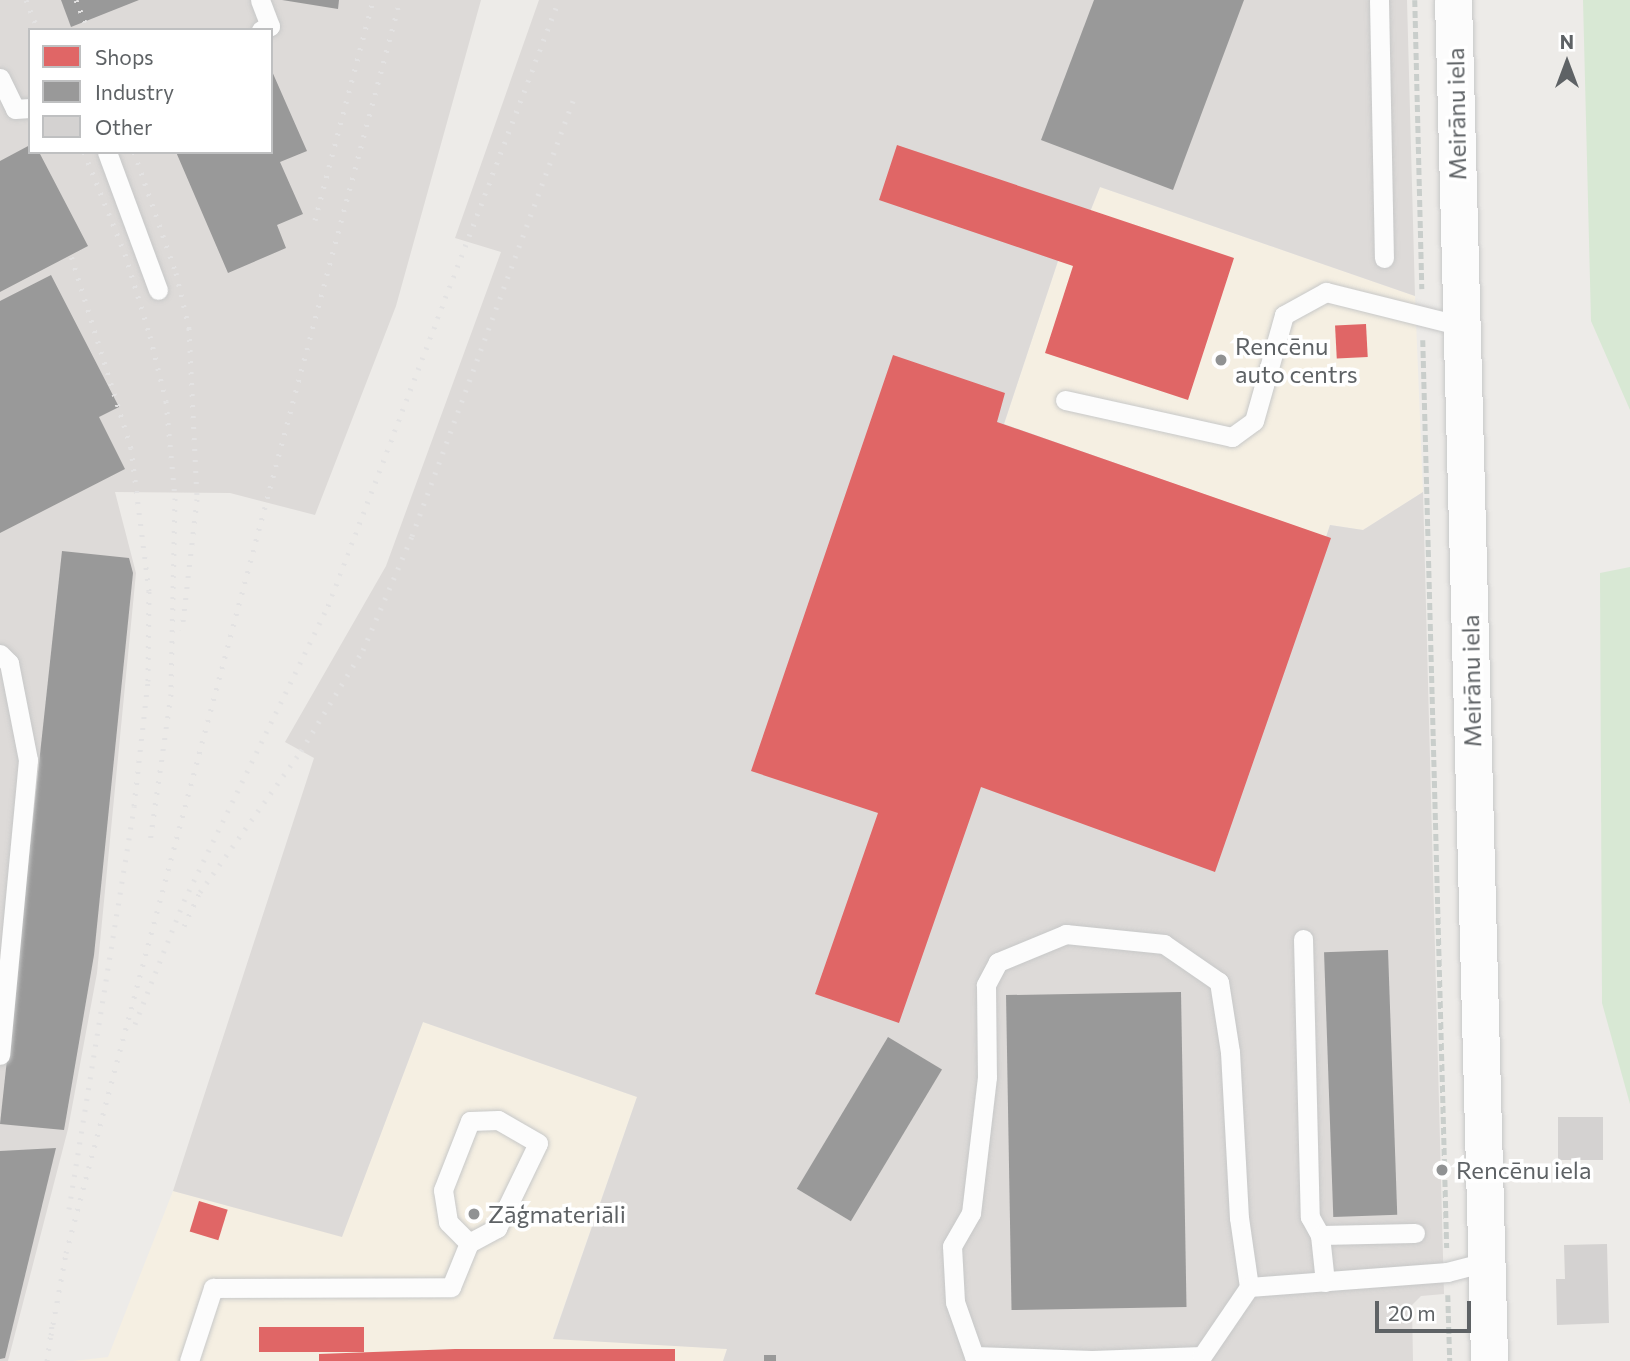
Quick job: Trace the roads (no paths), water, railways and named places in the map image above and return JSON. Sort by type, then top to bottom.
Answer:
[{"type":"street","name":"Meirānu iela","points":[[1453,0],[1489,1361]]},
{"type":"lane","points":[[260,0],[270,26],[266,28]]},
{"type":"lane","points":[[1379,0],[1384,258]]},
{"type":"lane","points":[[0,78],[15,111]]},
{"type":"lane","points":[[108,154],[158,290]]},
{"type":"lane","points":[[1065,400],[1233,437],[1254,421],[1284,315],[1326,292],[1422,313],[1462,326]]},
{"type":"lane","points":[[0,654],[9,663],[28,760],[0,1055]]},
{"type":"lane","points":[[1066,934],[1164,944],[1219,982],[1230,1052],[1239,1218],[1249,1287],[1202,1356],[1092,1360],[974,1356],[955,1302],[952,1246],[971,1213],[987,1077],[986,985],[998,962],[1066,934]]},
{"type":"lane","points":[[1303,939],[1310,1217],[1320,1236],[1325,1282]]},
{"type":"lane","points":[[189,1361],[212,1288],[451,1287],[468,1242],[497,1228],[538,1143],[498,1121],[470,1121],[443,1190],[448,1222],[468,1242]]},
{"type":"lane","points":[[1320,1236],[1415,1233]]},
{"type":"lane","points":[[1249,1287],[1447,1272],[1486,1262]]},
{"type":"railway","points":[[26,0],[37,28]]},
{"type":"railway","points":[[76,0],[87,28]]},
{"type":"railway","points":[[315,220],[373,0]]},
{"type":"railway","points":[[51,1335],[66,1253],[400,0]]},
{"type":"railway","points":[[135,1024],[184,901],[328,606],[559,0]]},
{"type":"railway","points":[[184,926],[200,892],[301,751],[363,650],[412,536],[576,93]]},
{"type":"railway","points":[[85,154],[125,254],[166,401],[175,498],[171,694],[150,841]]},
{"type":"railway","points":[[135,154],[176,273],[189,328],[197,499],[182,630]]},
{"type":"railway","points":[[69,1209],[134,806],[148,681],[149,591],[131,448],[70,252]]},
{"type":"railway","points":[[47,1361],[52,1326]]},
{"type":"place","name":"Rencēnu auto centrs","points":[[1221,360]]},
{"type":"place","name":"Rencēnu iela","points":[[1442,1170]]},
{"type":"place","name":"Zāģmateriāli","points":[[474,1214]]}]
